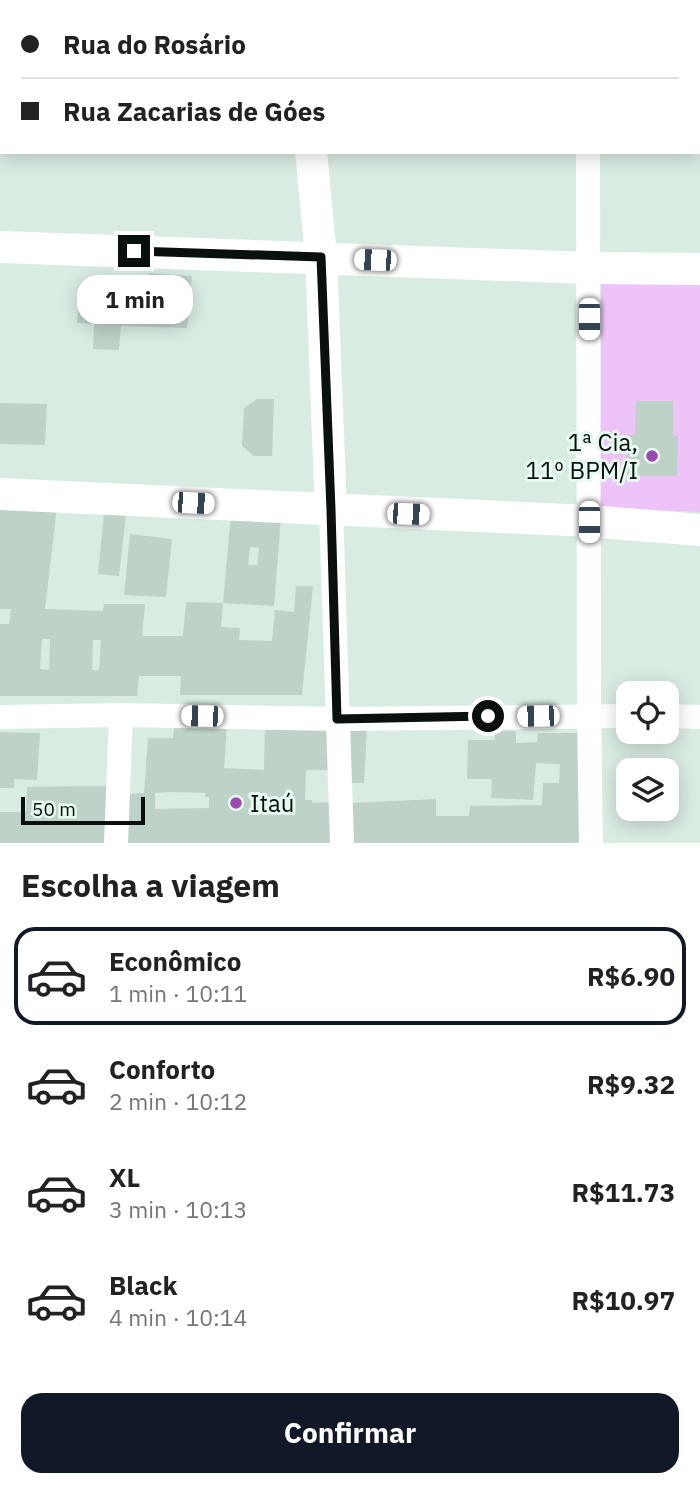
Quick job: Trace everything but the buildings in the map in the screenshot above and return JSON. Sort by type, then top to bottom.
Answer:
[{"type":"main road","points":[[311,154],[321,257],[331,510]]},
{"type":"main road","points":[[0,247],[589,268],[700,269]]},
{"type":"main road","points":[[0,494],[589,522],[700,530]]},
{"type":"street","points":[[588,154],[591,843]]},
{"type":"street","points":[[331,510],[342,843]]},
{"type":"street","points":[[116,843],[121,715]]},
{"type":"street","points":[[0,717],[121,715],[337,719],[616,716]]},
{"type":"street","points":[[679,716],[700,717]]},
{"type":"shaded area","points":[[601,283],[700,283],[700,512],[600,508]]},
{"type":"place","name":"1ª Cia, 11º BPM/I","points":[[652,456]]},
{"type":"place","name":"Itaú","points":[[236,803]]},
{"type":"route","points":[[134,251],[321,257],[337,719],[488,716]]}]
